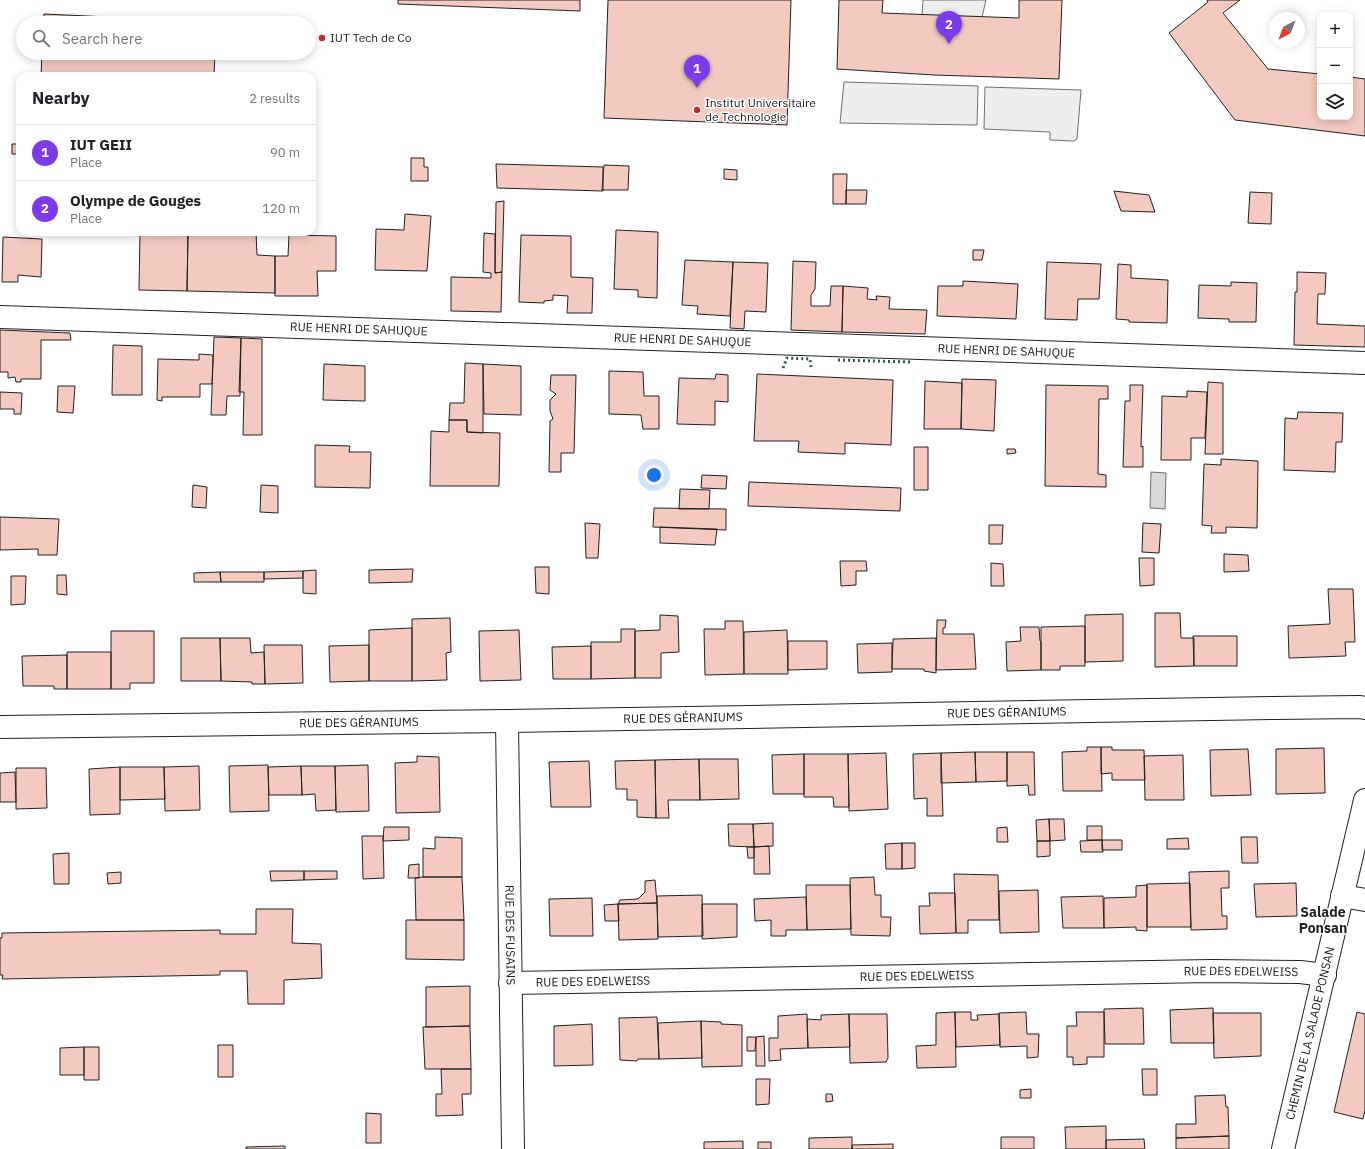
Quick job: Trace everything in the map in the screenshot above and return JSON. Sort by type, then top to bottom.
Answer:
[{"type":"street","name":"RUE HENRI DE SAHUQUE","points":[[0,317],[1365,363]]},
{"type":"street","name":"RUE DES GÉRANIUMS","points":[[0,727],[507,721],[1273,708],[1365,708]]},
{"type":"street","name":"RUE DES FUSAINS","points":[[507,721],[513,1149]]},
{"type":"street","name":"CHEMIN DE LA SALADE PONSAN","points":[[1283,1149],[1365,800]]},
{"type":"street","points":[[1342,896],[1365,900]]},
{"type":"street","name":"RUE DES EDELWEISS","points":[[510,983],[1212,971],[1300,972],[1325,975]]},
{"type":"shaded area","points":[[923,0],[986,0],[982,17],[922,15]]},
{"type":"shaded area","points":[[844,82],[978,86],[977,125],[840,123]]},
{"type":"shaded area","points":[[985,87],[1081,90],[1077,139],[1074,141],[1050,140],[1050,132],[984,129]]},
{"type":"shaded area","points":[[1151,472],[1166,473],[1165,509],[1150,508]]},
{"type":"building","points":[[398,0],[580,0],[580,11],[398,4]]},
{"type":"building","points":[[608,0],[791,0],[787,125],[604,118]]},
{"type":"building","points":[[839,0],[883,0],[882,13],[1019,18],[1019,0],[1062,0],[1059,79],[934,75],[837,69]]},
{"type":"building","points":[[1207,0],[1240,0],[1223,13],[1268,69],[1317,74],[1317,120],[1353,120],[1353,77],[1365,79],[1365,136],[1235,120],[1169,33],[1208,2]]},
{"type":"building","points":[[44,14],[87,16],[44,16]]},
{"type":"building","points":[[42,60],[215,60],[214,72],[41,72]]},
{"type":"building","points":[[12,144],[16,144],[16,154],[12,154]]},
{"type":"building","points":[[411,158],[424,158],[424,167],[428,167],[428,181],[411,181]]},
{"type":"building","points":[[496,164],[603,167],[603,191],[497,188]]},
{"type":"building","points":[[604,165],[629,166],[628,190],[602,190]]},
{"type":"building","points":[[724,169],[737,170],[737,180],[724,179]]},
{"type":"building","points":[[833,174],[847,174],[846,204],[833,204]]},
{"type":"building","points":[[846,190],[867,190],[866,204],[846,204]]},
{"type":"building","points":[[1114,191],[1149,195],[1155,212],[1121,211]]},
{"type":"building","points":[[1250,192],[1272,193],[1271,224],[1248,223]]},
{"type":"building","points":[[504,201],[502,272],[495,273],[496,202]]},
{"type":"building","points":[[405,214],[431,216],[427,271],[375,270],[376,229],[404,230]]},
{"type":"building","points":[[616,230],[658,232],[657,298],[638,297],[638,290],[614,289]]},
{"type":"building","points":[[484,233],[495,234],[495,273],[502,272],[501,312],[451,311],[451,277],[491,278],[491,273],[483,272]]},
{"type":"building","points":[[521,235],[571,236],[571,277],[593,278],[592,313],[567,313],[568,296],[553,295],[553,300],[544,301],[544,303],[519,302]]},
{"type":"building","points":[[140,236],[188,236],[187,291],[139,290]]},
{"type":"building","points":[[188,236],[256,236],[257,255],[275,256],[275,293],[187,291]]},
{"type":"building","points":[[289,236],[336,236],[336,271],[317,271],[318,296],[275,296],[275,256],[288,256]]},
{"type":"building","points":[[3,237],[42,239],[41,277],[18,275],[18,282],[2,282]]},
{"type":"building","points":[[973,250],[984,250],[982,260],[973,260]]},
{"type":"building","points":[[685,260],[733,262],[730,316],[697,314],[698,306],[682,305]]},
{"type":"building","points":[[793,261],[816,262],[815,289],[811,295],[811,306],[830,306],[831,286],[843,286],[842,332],[791,330]]},
{"type":"building","points":[[733,262],[768,263],[766,312],[745,311],[744,329],[730,328]]},
{"type":"building","points":[[1047,262],[1101,264],[1099,299],[1078,299],[1077,320],[1045,319]]},
{"type":"building","points":[[1118,264],[1131,265],[1131,278],[1168,280],[1167,323],[1129,322],[1129,320],[1116,319]]},
{"type":"building","points":[[1297,272],[1326,273],[1325,294],[1318,294],[1317,324],[1365,326],[1365,347],[1294,345]]},
{"type":"building","points":[[963,281],[1018,284],[1016,319],[937,316],[938,286],[963,286]]},
{"type":"building","points":[[1231,282],[1257,283],[1256,322],[1229,322],[1229,319],[1198,318],[1199,285],[1231,286]]},
{"type":"building","points":[[843,286],[868,288],[867,299],[877,300],[876,296],[890,297],[889,309],[927,310],[925,334],[842,332]]},
{"type":"building","points":[[0,330],[70,333],[71,340],[41,340],[41,379],[21,379],[21,382],[16,382],[15,377],[8,378],[8,372],[0,372]]},
{"type":"building","points":[[214,337],[241,338],[240,396],[227,396],[226,415],[211,415]]},
{"type":"building","points":[[241,338],[262,339],[262,435],[243,435],[244,392],[239,392]]},
{"type":"building","points":[[113,345],[142,346],[142,395],[112,395]]},
{"type":"building","points":[[199,354],[213,355],[212,384],[200,384],[200,397],[162,397],[162,401],[157,400],[158,359],[199,360]]},
{"type":"building","points":[[465,363],[483,364],[483,433],[467,432],[467,420],[449,420],[450,403],[464,403]]},
{"type":"building","points":[[324,364],[365,366],[365,401],[323,400]]},
{"type":"building","points":[[483,364],[521,366],[521,415],[484,414]]},
{"type":"building","points":[[609,371],[643,372],[644,396],[659,396],[659,429],[643,429],[641,415],[609,414]]},
{"type":"building","points":[[716,374],[728,375],[728,402],[715,401],[715,425],[677,424],[679,378],[715,379]]},
{"type":"building","points":[[757,374],[893,380],[891,445],[845,443],[845,454],[798,452],[799,441],[754,441]]},
{"type":"building","points":[[551,375],[576,375],[574,453],[561,453],[561,472],[549,472],[550,421],[553,419],[550,411],[550,400],[556,394],[550,390]]},
{"type":"building","points":[[962,379],[996,380],[994,431],[961,429]]},
{"type":"building","points":[[925,381],[962,383],[961,429],[924,429]]},
{"type":"building","points":[[1208,382],[1223,383],[1223,454],[1205,454]]},
{"type":"building","points":[[1046,385],[1108,386],[1108,399],[1099,399],[1098,474],[1106,475],[1106,487],[1045,486]]},
{"type":"building","points":[[1130,385],[1143,385],[1141,447],[1143,446],[1143,467],[1123,467],[1125,401],[1130,401]]},
{"type":"building","points":[[58,386],[75,386],[73,413],[57,412]]},
{"type":"building","points":[[1187,391],[1207,392],[1205,438],[1191,438],[1191,460],[1161,460],[1162,396],[1187,397]]},
{"type":"building","points":[[0,392],[22,393],[21,414],[14,414],[14,409],[0,409]]},
{"type":"building","points":[[1298,412],[1343,413],[1342,442],[1336,442],[1335,472],[1284,470],[1285,418],[1297,419]]},
{"type":"building","points":[[449,420],[467,420],[467,432],[500,433],[499,486],[430,486],[431,431],[449,432]]},
{"type":"building","points":[[315,445],[350,446],[349,452],[371,452],[370,488],[315,487]]},
{"type":"building","points":[[914,447],[928,447],[928,490],[914,490]]},
{"type":"building","points":[[1007,449],[1015,449],[1016,453],[1007,454]]},
{"type":"building","points":[[1221,459],[1258,461],[1257,528],[1226,527],[1226,533],[1211,533],[1212,526],[1202,525],[1204,464],[1221,465]]},
{"type":"building","points":[[702,475],[727,476],[726,489],[701,488]]},
{"type":"building","points":[[749,482],[901,488],[900,511],[748,506]]},
{"type":"building","points":[[193,485],[207,487],[206,508],[192,507]]},
{"type":"building","points":[[261,485],[278,486],[278,513],[260,512]]},
{"type":"building","points":[[680,489],[710,490],[709,509],[679,509]]},
{"type":"building","points":[[654,508],[726,509],[726,530],[653,527]]},
{"type":"building","points":[[0,517],[59,519],[57,555],[38,555],[38,549],[0,550]]},
{"type":"building","points":[[585,523],[600,524],[598,558],[586,558]]},
{"type":"building","points":[[1143,523],[1161,524],[1159,553],[1142,552]]},
{"type":"building","points":[[989,525],[1003,525],[1002,544],[989,544]]},
{"type":"building","points":[[660,527],[717,529],[715,545],[660,543]]},
{"type":"building","points":[[1224,554],[1248,555],[1249,571],[1224,572]]},
{"type":"building","points":[[1139,558],[1154,558],[1154,585],[1140,586]]},
{"type":"building","points":[[840,561],[866,561],[867,571],[856,571],[856,585],[841,586]]},
{"type":"building","points":[[991,563],[1003,564],[1004,586],[991,586]]},
{"type":"building","points":[[535,567],[549,567],[549,594],[536,593]]},
{"type":"building","points":[[413,569],[412,582],[369,583],[369,570]]},
{"type":"building","points":[[316,570],[316,594],[303,593],[303,571]]},
{"type":"building","points":[[303,571],[303,578],[264,579],[264,572]]},
{"type":"building","points":[[220,572],[221,582],[194,582],[194,573]]},
{"type":"building","points":[[220,572],[264,572],[264,582],[221,582]]},
{"type":"building","points":[[57,575],[66,575],[67,595],[57,594]]},
{"type":"building","points":[[11,576],[26,576],[25,604],[11,605]]},
{"type":"building","points":[[1328,589],[1353,589],[1355,642],[1345,642],[1346,656],[1289,658],[1288,626],[1330,624]]},
{"type":"building","points":[[1155,613],[1180,613],[1181,638],[1194,638],[1194,666],[1155,667]]},
{"type":"building","points":[[1123,614],[1123,661],[1085,662],[1085,615]]},
{"type":"building","points":[[660,615],[678,616],[679,652],[661,653],[661,678],[635,678],[635,631],[660,630]]},
{"type":"building","points":[[450,618],[451,652],[446,653],[447,680],[412,681],[412,619]]},
{"type":"building","points":[[937,620],[946,620],[945,628],[943,628],[943,634],[974,634],[976,669],[936,670]]},
{"type":"building","points":[[725,621],[743,621],[744,674],[705,675],[704,629],[725,629]]},
{"type":"building","points":[[1085,626],[1085,666],[1060,666],[1060,670],[1041,670],[1041,627]]},
{"type":"building","points":[[1020,627],[1039,627],[1041,642],[1041,670],[1007,671],[1006,642],[1021,641]]},
{"type":"building","points":[[412,628],[412,681],[369,681],[369,630]]},
{"type":"building","points":[[621,629],[635,629],[635,678],[591,679],[591,642],[621,642]]},
{"type":"building","points":[[519,630],[521,680],[480,681],[479,631]]},
{"type":"building","points":[[787,630],[788,674],[744,674],[744,632]]},
{"type":"building","points":[[111,631],[154,631],[154,683],[130,683],[130,689],[111,689]]},
{"type":"building","points":[[1193,636],[1237,636],[1237,666],[1194,666]]},
{"type":"building","points":[[181,638],[220,638],[221,681],[181,681]]},
{"type":"building","points":[[220,638],[250,638],[251,653],[264,652],[265,684],[221,681]]},
{"type":"building","points":[[936,638],[936,673],[924,671],[924,669],[892,669],[893,639]]},
{"type":"building","points":[[788,641],[827,641],[827,669],[788,670]]},
{"type":"building","points":[[892,643],[892,672],[858,673],[857,644]]},
{"type":"building","points":[[264,645],[302,645],[303,683],[265,684]]},
{"type":"building","points":[[369,645],[369,681],[330,682],[329,646]]},
{"type":"building","points":[[591,646],[591,679],[553,679],[552,647]]},
{"type":"building","points":[[67,652],[111,652],[111,689],[67,689]]},
{"type":"building","points":[[67,655],[67,689],[54,689],[54,686],[23,686],[22,656]]},
{"type":"building","points":[[1087,747],[1101,747],[1102,791],[1063,791],[1062,752],[1087,751]]},
{"type":"building","points":[[1101,747],[1112,747],[1112,750],[1144,750],[1145,780],[1112,780],[1112,773],[1101,774]]},
{"type":"building","points":[[1324,748],[1325,793],[1276,794],[1276,749]]},
{"type":"building","points":[[1248,749],[1251,795],[1211,796],[1210,750]]},
{"type":"building","points":[[975,752],[1007,752],[1007,781],[976,782]]},
{"type":"building","points":[[975,752],[976,782],[941,783],[941,753]]},
{"type":"building","points":[[1007,752],[1034,752],[1035,795],[1029,795],[1028,785],[1007,786]]},
{"type":"building","points":[[886,753],[888,809],[849,811],[848,754]]},
{"type":"building","points":[[941,753],[943,816],[927,816],[927,798],[914,799],[913,754]]},
{"type":"building","points":[[804,754],[848,754],[849,807],[834,807],[833,797],[804,797]]},
{"type":"building","points":[[804,754],[804,794],[773,794],[772,755]]},
{"type":"building","points":[[1183,755],[1184,800],[1145,800],[1144,756]]},
{"type":"building","points":[[417,756],[439,757],[440,812],[396,813],[395,763],[417,762]]},
{"type":"building","points":[[699,759],[700,800],[668,800],[669,818],[656,818],[655,760]]},
{"type":"building","points":[[699,759],[738,759],[739,799],[700,800]]},
{"type":"building","points":[[655,760],[656,818],[637,817],[637,800],[627,800],[627,789],[616,789],[615,761]]},
{"type":"building","points":[[589,761],[591,807],[551,807],[549,762]]},
{"type":"building","points":[[268,765],[269,811],[230,812],[229,766]]},
{"type":"building","points":[[368,765],[369,811],[336,812],[335,766]]},
{"type":"building","points":[[199,766],[200,810],[165,811],[164,767]]},
{"type":"building","points":[[301,766],[335,766],[336,810],[316,811],[315,794],[302,795]]},
{"type":"building","points":[[301,766],[302,795],[269,795],[268,767]]},
{"type":"building","points":[[120,767],[164,767],[165,799],[120,800]]},
{"type":"building","points":[[120,767],[120,814],[90,815],[89,769]]},
{"type":"building","points":[[16,768],[46,768],[47,808],[16,809]]},
{"type":"building","points":[[15,772],[16,802],[0,802],[0,773]]},
{"type":"building","points":[[1049,819],[1050,841],[1037,841],[1036,820]]},
{"type":"building","points":[[1049,819],[1064,819],[1065,840],[1050,841]]},
{"type":"building","points":[[773,823],[773,846],[754,847],[753,824]]},
{"type":"building","points":[[728,824],[753,824],[754,847],[729,846]]},
{"type":"building","points":[[1087,826],[1102,826],[1102,840],[1087,840]]},
{"type":"building","points":[[384,827],[409,827],[409,840],[383,841]]},
{"type":"building","points":[[1007,827],[1008,842],[997,842],[997,828]]},
{"type":"building","points":[[362,836],[383,836],[384,878],[363,879]]},
{"type":"building","points":[[435,837],[462,838],[462,877],[423,877],[423,848],[435,849]]},
{"type":"building","points":[[1241,837],[1257,837],[1258,863],[1242,863]]},
{"type":"building","points":[[1188,838],[1189,849],[1167,849],[1167,839]]},
{"type":"building","points":[[1102,840],[1122,840],[1122,850],[1102,850]]},
{"type":"building","points":[[1102,840],[1103,852],[1081,852],[1080,841]]},
{"type":"building","points":[[1037,841],[1050,841],[1050,856],[1037,857]]},
{"type":"building","points":[[902,843],[915,843],[915,868],[902,869]]},
{"type":"building","points":[[902,843],[902,869],[886,869],[885,844]]},
{"type":"building","points":[[769,846],[770,874],[754,874],[754,847]]},
{"type":"building","points":[[747,847],[754,847],[754,858],[748,858]]},
{"type":"building","points":[[69,853],[69,884],[54,884],[53,854]]},
{"type":"building","points":[[419,864],[419,878],[408,878],[409,865]]},
{"type":"building","points":[[270,871],[304,871],[304,880],[271,881]]},
{"type":"building","points":[[304,871],[337,871],[337,879],[304,880]]},
{"type":"building","points":[[1229,871],[1229,888],[1221,888],[1222,916],[1227,916],[1227,929],[1191,930],[1189,872]]},
{"type":"building","points":[[121,872],[121,883],[108,884],[107,873]]},
{"type":"building","points":[[954,874],[998,875],[999,920],[968,920],[968,933],[956,933]]},
{"type":"building","points":[[462,877],[464,920],[416,920],[415,878]]},
{"type":"building","points":[[874,877],[875,895],[881,895],[881,917],[891,917],[890,936],[851,935],[850,878]]},
{"type":"building","points":[[655,880],[657,903],[618,904],[620,900],[638,899],[645,892],[645,881]]},
{"type":"building","points":[[1190,883],[1191,927],[1147,927],[1147,884]]},
{"type":"building","points":[[1296,883],[1297,916],[1256,917],[1254,884]]},
{"type":"building","points":[[806,885],[850,885],[851,929],[807,930]]},
{"type":"building","points":[[1147,885],[1147,931],[1136,930],[1136,927],[1104,928],[1104,898],[1136,897],[1136,886]]},
{"type":"building","points":[[1038,890],[1039,932],[1000,933],[999,891]]},
{"type":"building","points":[[929,893],[955,893],[956,933],[920,934],[919,906],[930,906]]},
{"type":"building","points":[[702,895],[703,936],[658,937],[657,896]]},
{"type":"building","points":[[1103,896],[1104,928],[1063,928],[1061,897]]},
{"type":"building","points":[[806,897],[807,930],[786,930],[786,936],[771,936],[771,920],[755,921],[754,899]]},
{"type":"building","points":[[592,898],[593,936],[550,936],[549,899]]},
{"type":"building","points":[[657,903],[658,939],[619,940],[618,904]]},
{"type":"building","points":[[618,904],[619,921],[605,921],[604,905]]},
{"type":"building","points":[[702,904],[737,904],[737,937],[702,939]]},
{"type":"building","points":[[256,909],[293,909],[292,943],[321,944],[322,978],[284,980],[284,1004],[248,1004],[247,971],[220,971],[220,975],[2,979],[3,975],[0,975],[0,938],[2,938],[2,933],[220,930],[220,934],[256,934]]},
{"type":"building","points":[[406,920],[464,920],[464,960],[406,959]]},
{"type":"building","points":[[470,986],[470,1026],[426,1027],[426,987]]},
{"type":"building","points":[[1143,1008],[1144,1044],[1105,1044],[1104,1009]]},
{"type":"building","points":[[1213,1008],[1214,1043],[1171,1043],[1170,1010]]},
{"type":"building","points":[[955,1012],[956,1067],[917,1068],[916,1046],[936,1045],[936,1013]]},
{"type":"building","points":[[955,1012],[971,1012],[971,1020],[978,1020],[977,1015],[999,1014],[1000,1045],[956,1047]]},
{"type":"building","points":[[1026,1012],[1027,1034],[1039,1034],[1038,1057],[1027,1058],[1027,1046],[1000,1047],[999,1013]]},
{"type":"building","points":[[1076,1012],[1104,1012],[1104,1057],[1087,1057],[1087,1064],[1073,1065],[1073,1057],[1067,1057],[1067,1026],[1077,1026]]},
{"type":"building","points":[[1357,1012],[1365,1014],[1365,1110],[1363,1119],[1334,1112]]},
{"type":"building","points":[[1213,1013],[1261,1013],[1261,1056],[1214,1058]]},
{"type":"building","points":[[807,1014],[808,1048],[780,1049],[781,1060],[769,1061],[769,1038],[778,1038],[778,1016]]},
{"type":"building","points":[[849,1014],[887,1014],[888,1058],[886,1062],[850,1063]]},
{"type":"building","points":[[849,1014],[850,1047],[808,1048],[807,1019],[821,1020],[821,1015]]},
{"type":"building","points":[[657,1017],[659,1059],[638,1059],[637,1061],[620,1060],[619,1018]]},
{"type":"building","points":[[701,1021],[742,1025],[742,1066],[702,1067]]},
{"type":"building","points":[[701,1021],[702,1058],[659,1059],[658,1023]]},
{"type":"building","points":[[592,1024],[593,1065],[554,1066],[554,1026]]},
{"type":"building","points":[[470,1026],[471,1069],[425,1069],[423,1027]]},
{"type":"building","points":[[764,1036],[765,1066],[756,1066],[756,1037]]},
{"type":"building","points":[[747,1037],[756,1037],[755,1051],[747,1051]]},
{"type":"building","points":[[218,1045],[233,1045],[233,1077],[218,1077]]},
{"type":"building","points":[[84,1047],[84,1075],[60,1075],[60,1048]]},
{"type":"building","points":[[84,1047],[99,1047],[99,1080],[84,1080]]},
{"type":"building","points":[[441,1069],[471,1069],[471,1094],[462,1094],[463,1115],[436,1116],[436,1094],[442,1094]]},
{"type":"building","points":[[1142,1069],[1157,1069],[1157,1095],[1143,1095]]},
{"type":"building","points":[[756,1079],[770,1079],[769,1104],[756,1105]]},
{"type":"building","points":[[1031,1089],[1031,1098],[1020,1098],[1020,1090]]},
{"type":"building","points":[[826,1094],[832,1094],[833,1101],[826,1102]]},
{"type":"building","points":[[1225,1095],[1226,1107],[1228,1107],[1229,1136],[1176,1138],[1176,1124],[1196,1124],[1195,1096]]},
{"type":"building","points":[[366,1113],[381,1114],[381,1143],[366,1143]]},
{"type":"building","points":[[1106,1126],[1106,1149],[1066,1149],[1065,1127]]},
{"type":"building","points":[[1229,1136],[1229,1149],[1176,1149],[1176,1138]]},
{"type":"building","points":[[852,1137],[852,1149],[809,1149],[809,1138]]},
{"type":"building","points":[[1001,1137],[1034,1137],[1034,1149],[1001,1149]]},
{"type":"building","points":[[1144,1139],[1145,1149],[1106,1149],[1106,1140]]},
{"type":"building","points":[[743,1141],[743,1149],[704,1149],[704,1142]]},
{"type":"building","points":[[758,1142],[771,1142],[771,1149],[758,1149]]},
{"type":"building","points":[[893,1144],[893,1149],[852,1149],[852,1145]]},
{"type":"building","points":[[285,1146],[285,1149],[246,1149],[246,1147]]},
{"type":"hedge","points":[[783,368],[787,358],[810,359],[811,367]]},
{"type":"hedge","points":[[838,360],[910,362]]},
{"type":"place","name":"IUT Tech de Co","points":[[322,38]]},
{"type":"place","name":"Olympe de Gouges","points":[[949,44]]},
{"type":"place","name":"IUT GEII","points":[[697,88]]},
{"type":"place","name":"Institut Universitaire de Technologie","points":[[697,110]]},
{"type":"district","name":"Salade Ponsan","points":[[1323,920]]}]
